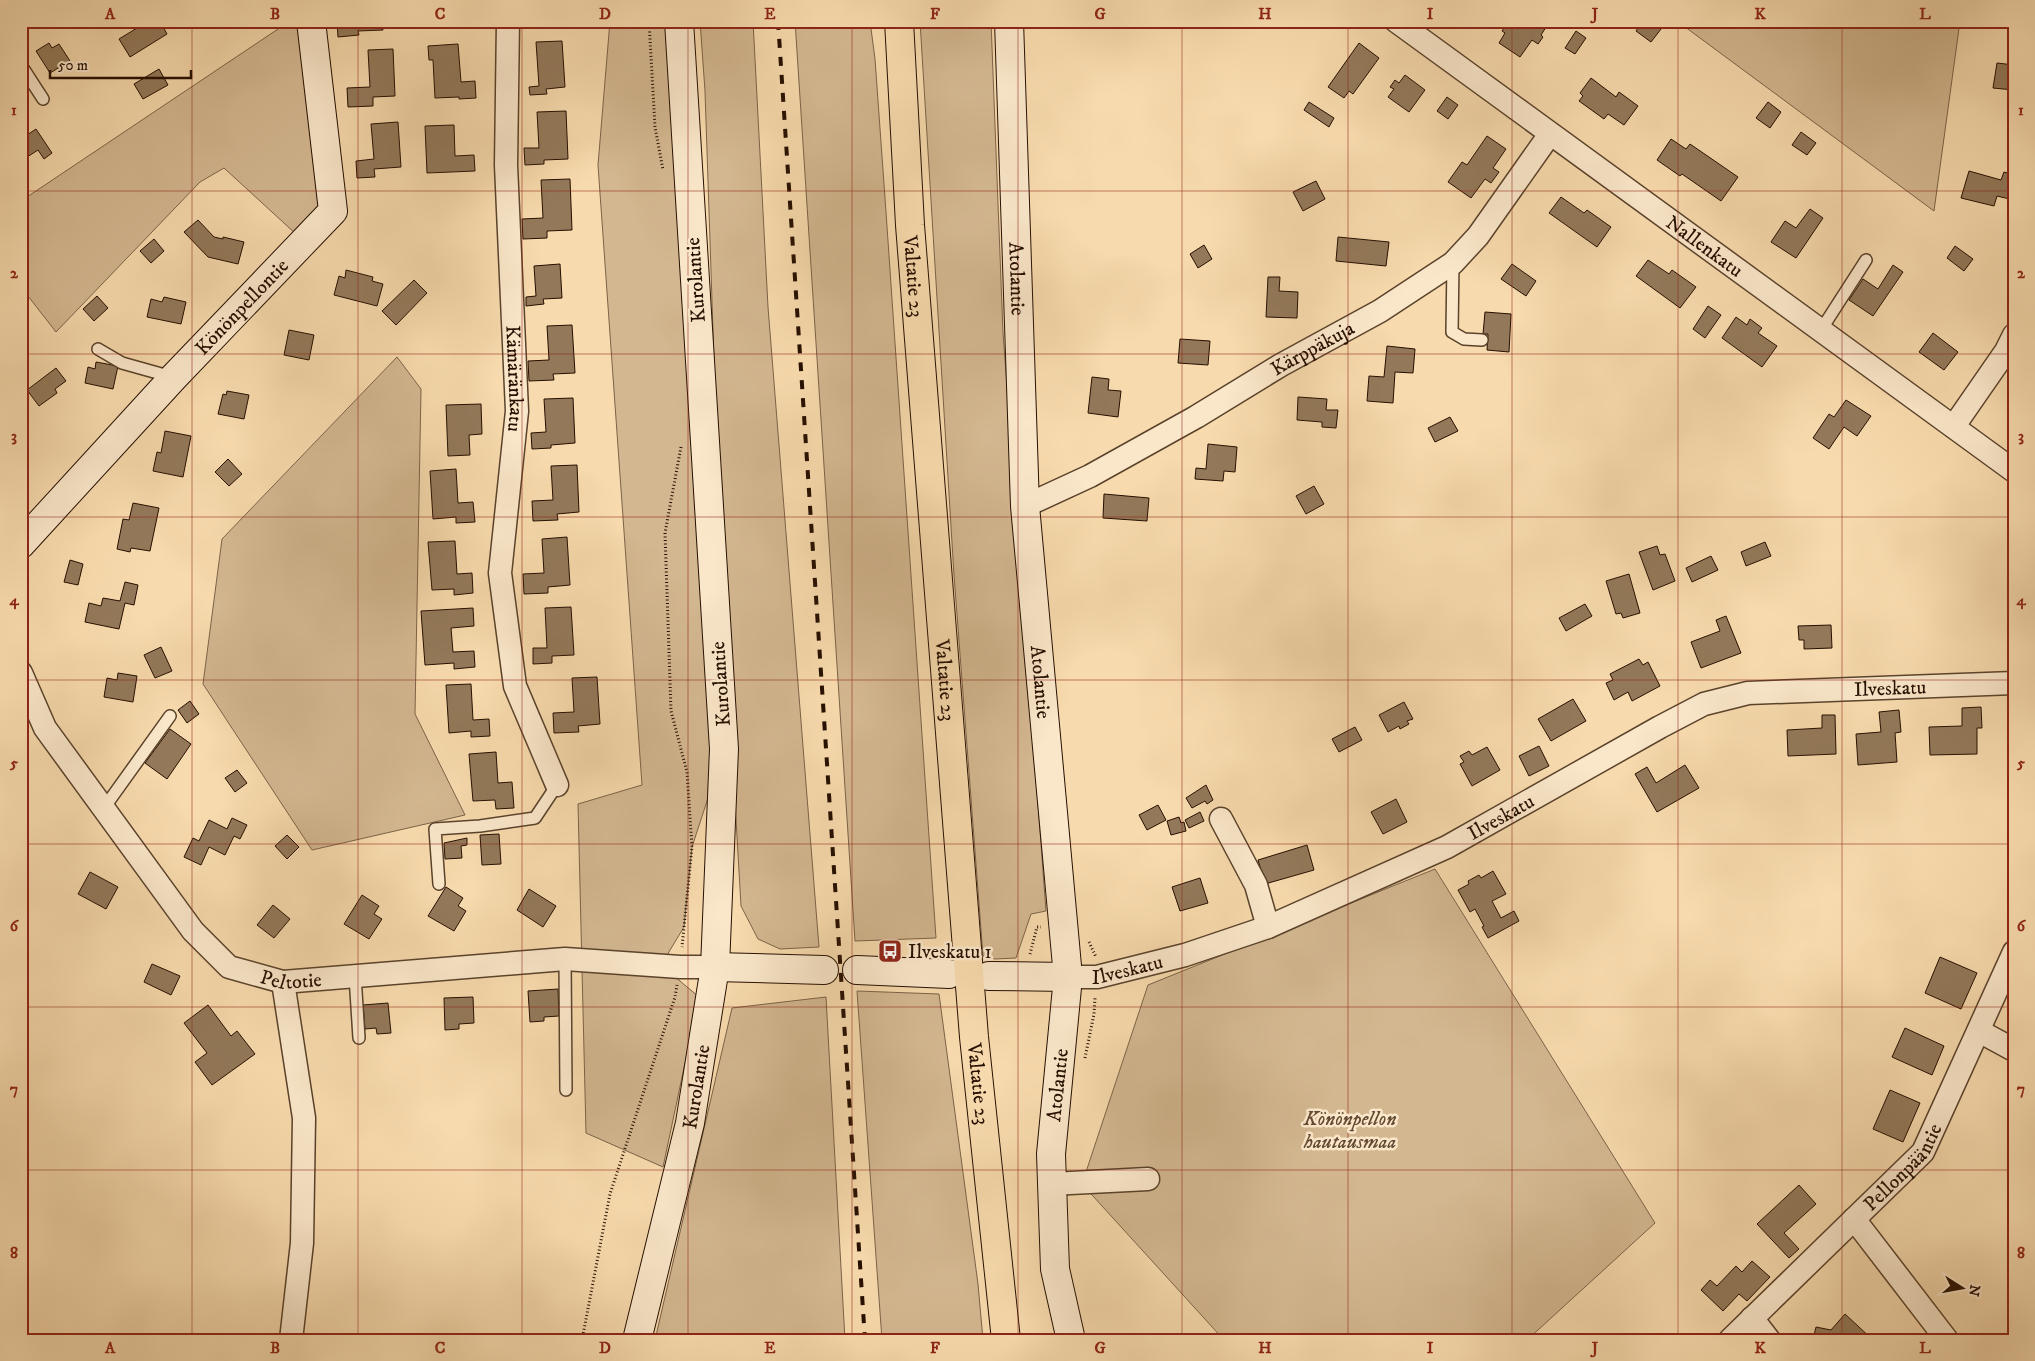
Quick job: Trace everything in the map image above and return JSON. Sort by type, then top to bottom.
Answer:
[{"type":"highway","points":[[884,21],[910,225]]},
{"type":"highway","name":"Valtatie 23","points":[[900,21],[910,225],[973,1027],[1006,1340]]},
{"type":"street","name":"Könönpellontie","points":[[21,544],[174,377],[333,211],[311,21]]},
{"type":"street","name":"Kämäränkatu","points":[[508,21],[506,165],[517,411],[500,573],[515,686],[557,785]]},
{"type":"street","name":"Kurolantie","points":[[637,1340],[690,1122],[715,967],[724,749],[679,21]]},
{"type":"street","name":"Atolantie","points":[[1009,21],[1025,506],[1068,977],[1051,1154],[1051,1184],[1055,1269],[1071,1340]]},
{"type":"street","name":"Nallenkatu","points":[[1396,21],[2014,470]]},
{"type":"street","name":"Kärppäkuja","points":[[1025,506],[1090,476],[1188,421],[1282,365],[1380,311],[1453,263],[1478,236],[1550,134]]},
{"type":"street","points":[[1954,426],[2006,351],[2014,335]]},
{"type":"street","name":"Peltotie","points":[[21,674],[45,728],[193,931],[229,967],[283,982],[565,959],[680,967],[715,967]]},
{"type":"street","name":"Ilveskatu","points":[[988,976],[1097,977],[1185,956],[1268,928],[1447,847],[1704,704],[1748,693],[1982,683],[2014,684]]},
{"type":"street","points":[[1221,819],[1256,885],[1268,928]]},
{"type":"street","name":"Pellonpääntie","points":[[1730,1340],[1922,1152],[2014,952]]},
{"type":"street","points":[[715,967],[824,970]]},
{"type":"street","points":[[857,970],[949,974]]},
{"type":"street","points":[[283,982],[304,1118],[302,1243],[292,1340]]},
{"type":"street","points":[[1979,1031],[2014,1050]]},
{"type":"street","points":[[1051,1184],[1148,1180]]},
{"type":"street","points":[[1854,1219],[1947,1340]]},
{"type":"street","points":[[1752,1318],[1769,1340]]},
{"type":"lane","points":[[21,66],[43,99]]},
{"type":"lane","points":[[1821,330],[1866,260]]},
{"type":"lane","points":[[1453,263],[1452,332],[1464,339],[1482,340]]},
{"type":"lane","points":[[98,350],[122,363],[174,377]]},
{"type":"lane","points":[[104,808],[170,716]]},
{"type":"lane","points":[[440,884],[435,829],[480,826],[535,818],[557,785]]},
{"type":"lane","points":[[565,959],[566,1090]]},
{"type":"lane","points":[[355,976],[359,1038]]},
{"type":"path","points":[[649,21],[655,127],[664,174]]},
{"type":"path","points":[[582,1340],[610,1194],[675,997],[680,967],[692,847],[687,772],[671,711],[665,533],[681,450],[680,440]]},
{"type":"green space","points":[[290,21],[303,21],[323,206],[297,235],[224,168],[200,182],[56,332],[21,287],[21,201]]},
{"type":"green space","points":[[610,21],[666,21],[724,749],[692,847],[684,927],[661,965],[699,997],[663,1167],[586,1133],[578,804],[642,785],[598,165]]},
{"type":"green space","points":[[700,21],[753,21],[768,307],[819,947],[780,949],[758,939],[741,906],[720,540],[705,91]]},
{"type":"green space","points":[[795,21],[870,21],[875,59],[936,938],[855,941]]},
{"type":"green space","points":[[920,21],[991,21],[1003,333],[1046,911],[1031,914],[1016,958],[995,959],[983,956],[954,575]]},
{"type":"green space","points":[[1677,21],[1960,21],[1934,211]]},
{"type":"green space","points":[[397,357],[421,389],[415,714],[465,815],[312,850],[203,684],[222,539]]},
{"type":"green space","name":"Könönpellon hautausmaa","points":[[1435,869],[1655,1223],[1527,1340],[1224,1340],[1082,1184],[1148,985]]},
{"type":"green space","points":[[857,991],[939,994],[978,1284],[983,1340],[882,1340]]},
{"type":"green space","points":[[826,997],[845,1340],[655,1340],[732,1008]]},
{"type":"building","points":[[137,21],[160,21],[167,34],[130,57],[119,39],[137,28],[134,23]]},
{"type":"building","points":[[337,21],[382,21],[383,30],[358,31],[359,35],[338,37]]},
{"type":"building","points":[[441,21],[479,21],[480,27],[465,28],[464,22],[441,23]]},
{"type":"building","points":[[1521,21],[1550,21],[1541,35],[1543,37],[1538,44],[1532,40],[1520,57],[1499,43],[1505,33],[1502,31],[1506,25],[1510,28],[1515,22],[1519,24]]},
{"type":"building","points":[[1643,21],[1651,21],[1661,29],[1651,42],[1636,31]]},
{"type":"building","points":[[1576,31],[1586,38],[1575,54],[1565,48]]},
{"type":"building","points":[[562,41],[565,87],[546,89],[547,94],[530,95],[529,87],[539,86],[536,42]]},
{"type":"building","points":[[49,43],[52,48],[59,44],[70,61],[50,73],[36,51]]},
{"type":"building","points":[[1359,43],[1379,58],[1353,94],[1349,91],[1344,98],[1328,87]]},
{"type":"building","points":[[458,44],[461,82],[475,81],[476,98],[435,98],[433,60],[429,60],[428,46]]},
{"type":"building","points":[[393,49],[395,96],[373,97],[373,106],[348,107],[347,88],[370,87],[368,50]]},
{"type":"building","points":[[1997,63],[2014,65],[2014,90],[1993,88]]},
{"type":"building","points":[[159,69],[168,85],[143,99],[134,84]]},
{"type":"building","points":[[1405,75],[1425,90],[1409,112],[1388,97],[1394,89],[1390,87],[1395,80],[1399,83]]},
{"type":"building","points":[[1591,78],[1616,97],[1619,92],[1638,106],[1624,125],[1608,114],[1604,119],[1579,101],[1583,96],[1580,93]]},
{"type":"building","points":[[1447,97],[1458,105],[1448,119],[1437,111]]},
{"type":"building","points":[[1309,102],[1334,118],[1329,127],[1304,110]]},
{"type":"building","points":[[1768,102],[1781,112],[1770,128],[1756,118]]},
{"type":"building","points":[[566,111],[568,159],[544,160],[544,164],[525,165],[524,148],[539,148],[537,112]]},
{"type":"building","points":[[398,122],[401,167],[374,169],[375,177],[357,178],[356,161],[374,159],[371,124]]},
{"type":"building","points":[[454,125],[455,156],[474,155],[475,171],[427,173],[425,126]]},
{"type":"building","points":[[36,129],[52,153],[44,159],[38,150],[24,159],[21,156],[21,139]]},
{"type":"building","points":[[1801,132],[1816,143],[1807,155],[1792,145]]},
{"type":"building","points":[[1487,136],[1506,149],[1493,168],[1499,172],[1491,183],[1485,179],[1471,198],[1448,182],[1462,162],[1467,165]]},
{"type":"building","points":[[1671,139],[1686,149],[1690,144],[1738,177],[1721,201],[1682,174],[1680,176],[1657,160]]},
{"type":"building","points":[[1969,171],[2001,180],[2004,172],[2014,175],[2014,200],[1997,196],[1994,206],[1961,198]]},
{"type":"building","points":[[570,179],[572,230],[547,231],[547,238],[523,239],[522,219],[543,218],[541,180]]},
{"type":"building","points":[[1316,181],[1325,199],[1303,211],[1293,192]]},
{"type":"building","points":[[1561,197],[1584,213],[1587,210],[1611,227],[1597,247],[1549,213]]},
{"type":"building","points":[[1810,209],[1823,218],[1796,258],[1771,242],[1785,221],[1796,228]]},
{"type":"building","points":[[198,220],[214,237],[244,242],[238,264],[208,257],[184,232]]},
{"type":"building","points":[[1338,237],[1389,242],[1386,266],[1336,261]]},
{"type":"building","points":[[154,239],[164,251],[151,263],[140,251]]},
{"type":"building","points":[[1204,245],[1212,259],[1198,268],[1190,254]]},
{"type":"building","points":[[1955,246],[1973,259],[1964,271],[1947,258]]},
{"type":"building","points":[[1648,260],[1669,274],[1672,270],[1696,287],[1680,308],[1636,276]]},
{"type":"building","points":[[560,264],[562,298],[543,299],[544,304],[526,306],[526,297],[536,296],[534,266]]},
{"type":"building","points":[[1512,264],[1536,281],[1526,296],[1501,279]]},
{"type":"building","points":[[1893,265],[1903,272],[1873,316],[1849,300],[1863,279],[1878,289]]},
{"type":"building","points":[[346,270],[373,277],[372,281],[383,284],[377,306],[334,295],[339,276],[345,278]]},
{"type":"building","points":[[1268,277],[1280,277],[1279,291],[1298,292],[1297,318],[1266,317]]},
{"type":"building","points":[[414,280],[427,293],[396,325],[382,311]]},
{"type":"building","points":[[97,296],[108,308],[94,321],[83,309]]},
{"type":"building","points":[[164,297],[186,302],[181,324],[147,317],[151,299],[162,302]]},
{"type":"building","points":[[1708,306],[1721,315],[1705,338],[1693,329]]},
{"type":"building","points":[[1485,312],[1511,314],[1509,352],[1487,350],[1488,334],[1483,334]]},
{"type":"building","points":[[1736,317],[1747,325],[1750,319],[1762,328],[1758,333],[1777,346],[1762,367],[1722,338]]},
{"type":"building","points":[[572,325],[575,373],[553,374],[554,380],[529,381],[528,361],[549,360],[547,326]]},
{"type":"building","points":[[289,330],[314,335],[309,360],[284,355]]},
{"type":"building","points":[[1933,333],[1958,352],[1944,370],[1919,352]]},
{"type":"building","points":[[1180,339],[1210,341],[1208,365],[1178,363]]},
{"type":"building","points":[[1387,346],[1415,349],[1413,373],[1395,372],[1393,403],[1367,401],[1369,376],[1384,377]]},
{"type":"building","points":[[96,362],[118,366],[113,389],[85,383],[88,367],[95,369]]},
{"type":"building","points":[[56,368],[66,381],[55,389],[57,393],[39,406],[27,390]]},
{"type":"building","points":[[1092,377],[1109,379],[1108,390],[1121,391],[1118,417],[1088,413]]},
{"type":"building","points":[[227,391],[249,395],[244,419],[218,414],[223,394],[226,395]]},
{"type":"building","points":[[1298,397],[1327,399],[1326,410],[1338,410],[1336,428],[1322,427],[1322,422],[1297,420]]},
{"type":"building","points":[[573,398],[575,443],[551,445],[551,448],[532,449],[531,433],[546,432],[544,399]]},
{"type":"building","points":[[1846,400],[1871,416],[1857,436],[1844,427],[1829,449],[1813,438],[1829,414],[1834,417]]},
{"type":"building","points":[[481,404],[482,434],[469,435],[470,455],[448,456],[446,405]]},
{"type":"building","points":[[1450,417],[1458,431],[1435,442],[1428,428]]},
{"type":"building","points":[[165,431],[191,436],[183,477],[153,471],[157,452],[161,453]]},
{"type":"building","points":[[1208,444],[1237,447],[1235,472],[1224,471],[1223,481],[1195,479],[1196,468],[1206,469]]},
{"type":"building","points":[[228,459],[242,474],[229,486],[215,472]]},
{"type":"building","points":[[577,465],[579,512],[557,514],[558,520],[533,521],[532,501],[553,500],[551,466]]},
{"type":"building","points":[[456,469],[458,503],[473,502],[475,522],[456,523],[456,517],[433,519],[430,471]]},
{"type":"building","points":[[1314,486],[1324,504],[1306,514],[1296,496]]},
{"type":"building","points":[[1104,494],[1149,498],[1147,521],[1103,518]]},
{"type":"building","points":[[133,503],[159,508],[150,551],[131,548],[130,552],[117,549],[123,519],[129,520]]},
{"type":"building","points":[[567,537],[570,585],[548,587],[548,593],[524,594],[523,574],[544,573],[542,539]]},
{"type":"building","points":[[455,541],[457,574],[472,573],[473,593],[454,595],[454,589],[432,590],[428,542]]},
{"type":"building","points":[[1765,542],[1771,556],[1746,566],[1741,552]]},
{"type":"building","points":[[1657,546],[1660,555],[1665,554],[1675,581],[1653,590],[1639,552]]},
{"type":"building","points":[[1711,556],[1718,570],[1692,582],[1686,568]]},
{"type":"building","points":[[70,560],[83,564],[78,585],[64,582]]},
{"type":"building","points":[[1629,574],[1640,613],[1623,618],[1621,613],[1616,614],[1606,581]]},
{"type":"building","points":[[125,582],[138,585],[134,605],[125,603],[119,629],[85,622],[89,603],[101,606],[103,598],[120,601]]},
{"type":"building","points":[[1585,604],[1592,616],[1566,631],[1559,618]]},
{"type":"building","points":[[571,607],[574,655],[552,656],[552,663],[533,664],[533,648],[547,648],[545,608]]},
{"type":"building","points":[[473,608],[474,626],[451,628],[453,652],[474,651],[475,667],[454,669],[454,663],[425,665],[421,611]]},
{"type":"building","points":[[1726,616],[1741,653],[1701,668],[1691,642],[1720,631],[1716,620]]},
{"type":"building","points":[[1831,625],[1832,648],[1804,649],[1804,640],[1799,640],[1798,626]]},
{"type":"building","points":[[161,647],[172,671],[155,678],[144,655]]},
{"type":"building","points":[[1639,659],[1643,665],[1648,662],[1660,686],[1632,701],[1628,692],[1614,700],[1606,683],[1613,680],[1610,674]]},
{"type":"building","points":[[118,673],[137,676],[133,702],[104,697],[107,678],[117,680]]},
{"type":"building","points":[[597,677],[600,724],[578,726],[579,732],[554,733],[553,713],[574,712],[572,678]]},
{"type":"building","points":[[471,684],[473,720],[489,719],[490,736],[471,737],[471,731],[449,733],[446,685]]},
{"type":"building","points":[[1573,699],[1586,721],[1551,741],[1538,719]]},
{"type":"building","points":[[190,701],[199,714],[187,723],[178,710]]},
{"type":"building","points":[[1404,702],[1413,719],[1407,721],[1409,724],[1400,729],[1399,726],[1388,732],[1379,715]]},
{"type":"building","points":[[1981,707],[1982,728],[1977,728],[1977,754],[1930,755],[1929,727],[1962,726],[1962,708]]},
{"type":"building","points":[[1899,710],[1901,732],[1895,733],[1897,762],[1858,765],[1856,734],[1881,732],[1879,712]]},
{"type":"building","points":[[1822,715],[1835,715],[1836,754],[1788,756],[1787,730],[1822,728]]},
{"type":"building","points":[[1355,727],[1362,740],[1339,752],[1332,739]]},
{"type":"building","points":[[170,729],[191,744],[167,779],[145,763]]},
{"type":"building","points":[[1539,746],[1549,766],[1529,776],[1519,756]]},
{"type":"building","points":[[1487,747],[1500,770],[1472,786],[1460,764],[1464,762],[1460,756],[1469,751],[1472,755]]},
{"type":"building","points":[[496,752],[498,783],[512,782],[514,808],[496,809],[495,800],[473,801],[469,754]]},
{"type":"building","points":[[1685,765],[1699,788],[1657,812],[1635,774],[1647,767],[1656,783]]},
{"type":"building","points":[[237,770],[247,783],[235,792],[225,778]]},
{"type":"building","points":[[1206,785],[1213,800],[1207,804],[1205,801],[1192,808],[1186,798]]},
{"type":"building","points":[[1396,799],[1407,822],[1383,834],[1371,812]]},
{"type":"building","points":[[1158,805],[1166,820],[1147,830],[1139,815]]},
{"type":"building","points":[[1200,812],[1204,821],[1189,828],[1185,820]]},
{"type":"building","points":[[1179,817],[1181,823],[1184,822],[1186,831],[1171,835],[1167,821]]},
{"type":"building","points":[[232,818],[247,825],[240,839],[234,836],[225,855],[209,847],[201,865],[184,857],[193,838],[199,841],[209,820],[227,829]]},
{"type":"building","points":[[499,834],[501,864],[482,865],[480,835]]},
{"type":"building","points":[[287,835],[299,847],[287,859],[275,846]]},
{"type":"building","points":[[467,838],[467,845],[461,846],[462,858],[445,859],[444,843]]},
{"type":"building","points":[[1307,845],[1314,870],[1265,884],[1258,860]]},
{"type":"building","points":[[1493,871],[1506,894],[1492,901],[1501,918],[1514,911],[1519,921],[1488,938],[1475,909],[1470,912],[1458,890],[1469,884],[1468,881],[1479,875],[1481,878]]},
{"type":"building","points":[[90,872],[118,887],[106,909],[78,894]]},
{"type":"building","points":[[1200,878],[1208,903],[1180,911],[1172,887]]},
{"type":"building","points":[[446,887],[463,898],[458,906],[466,911],[454,931],[428,916]]},
{"type":"building","points":[[529,889],[556,906],[543,927],[517,910]]},
{"type":"building","points":[[362,895],[379,906],[374,914],[382,919],[369,939],[344,924]]},
{"type":"building","points":[[273,905],[290,919],[274,938],[257,925]]},
{"type":"building","points":[[1940,957],[1977,973],[1961,1009],[1925,993]]},
{"type":"building","points":[[152,964],[180,976],[171,995],[144,982]]},
{"type":"building","points":[[558,989],[559,1016],[544,1017],[544,1021],[530,1022],[528,991]]},
{"type":"building","points":[[473,997],[474,1023],[459,1024],[459,1029],[445,1030],[444,998]]},
{"type":"building","points":[[388,1003],[391,1033],[377,1034],[376,1028],[365,1029],[363,1005]]},
{"type":"building","points":[[208,1005],[231,1036],[237,1031],[255,1054],[212,1085],[195,1062],[207,1053],[184,1023]]},
{"type":"building","points":[[1905,1028],[1944,1046],[1932,1075],[1892,1057]]},
{"type":"building","points":[[1890,1090],[1920,1103],[1903,1142],[1873,1129]]},
{"type":"building","points":[[1799,1185],[1816,1204],[1784,1233],[1799,1249],[1789,1258],[1757,1224]]},
{"type":"building","points":[[1752,1261],[1770,1277],[1747,1301],[1739,1294],[1723,1311],[1701,1290],[1710,1280],[1717,1286],[1736,1266],[1742,1272]]},
{"type":"building","points":[[1845,1314],[1873,1340],[1835,1340],[1832,1337],[1831,1340],[1813,1339],[1816,1327],[1831,1330]]},
{"type":"railway","points":[[778,21],[865,1340]]},
{"type":"place","name":"Ilveskatu 1","points":[[890,951]]}]
